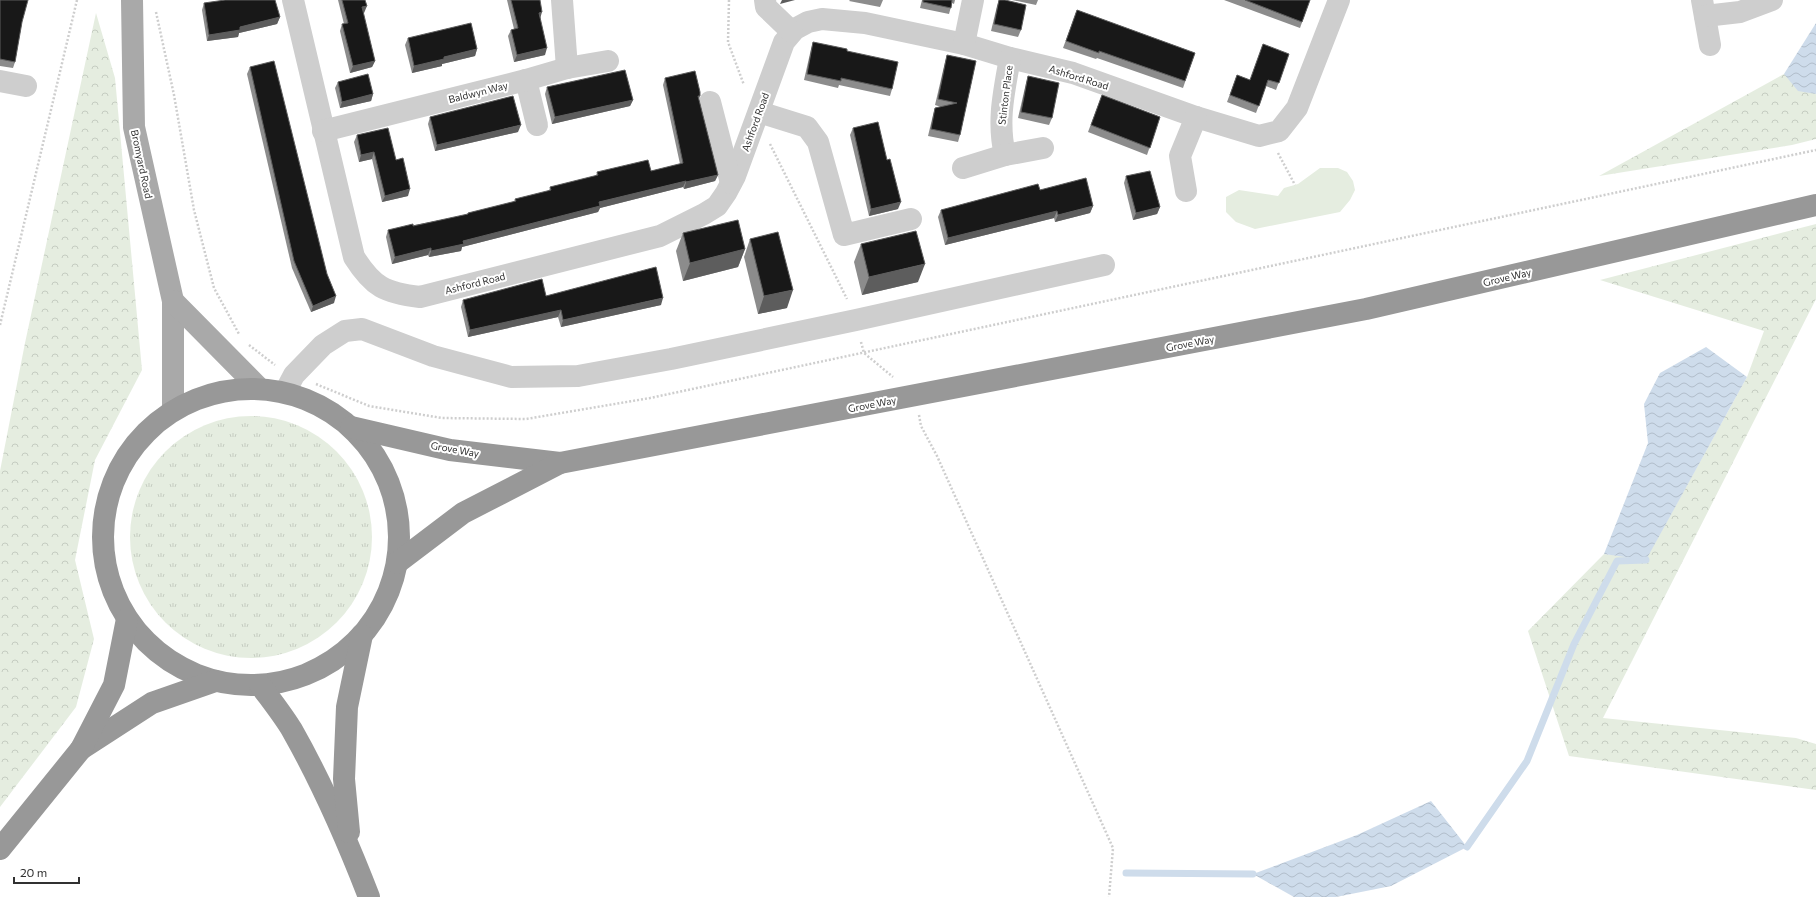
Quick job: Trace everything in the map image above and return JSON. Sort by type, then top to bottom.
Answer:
[{"type":"highway","name":"Grove Way","points":[[397,563],[463,513],[560,464],[1366,309],[1816,205]]},
{"type":"highway","points":[[290,383],[309,400],[352,427],[376,456],[392,490],[399,526],[397,563],[384,601],[362,635],[333,660],[298,678],[260,685],[215,681],[181,668],[157,652],[127,620],[108,577],[103,530],[113,483],[137,442],[173,410],[207,395],[229,390],[259,388],[290,383]]},
{"type":"highway","name":"Grove Way","points":[[352,427],[450,450],[560,464]]},
{"type":"highway","points":[[0,849],[81,750],[114,685],[127,620]]},
{"type":"highway","points":[[350,847],[344,779],[347,707],[362,635]]},
{"type":"highway","points":[[81,750],[152,703],[215,681]]},
{"type":"highway","points":[[260,685],[291,729],[313,770],[350,847],[369,897]]},
{"type":"main road","name":"Bromyard Road","points":[[132,0],[134,127],[173,301],[173,410]]},
{"type":"main road","points":[[173,301],[259,388]]},
{"type":"street","name":"Ashford Road","points":[[293,0],[354,257],[365,275],[382,288],[400,295],[420,297],[660,236],[690,222],[717,206],[731,184],[784,42],[792,32],[808,22],[822,19],[844,20],[964,44],[1010,58],[1073,73],[1196,117],[1259,136],[1269,135]]},
{"type":"street","points":[[562,0],[567,68]]},
{"type":"street","points":[[765,0],[766,7],[792,32]]},
{"type":"street","points":[[964,44],[973,0]]},
{"type":"street","points":[[1269,135],[1279,131],[1297,108],[1339,0]]},
{"type":"street","points":[[1710,45],[1704,8],[1740,12],[1772,0]]},
{"type":"street","name":"Stinton Place","points":[[1005,155],[1000,136],[1002,101],[1010,58]]},
{"type":"street","name":"Baldwyn Way","points":[[323,131],[526,80],[567,68],[608,61]]},
{"type":"street","points":[[0,80],[26,86]]},
{"type":"street","points":[[526,80],[537,126]]},
{"type":"street","points":[[710,102],[731,184]]},
{"type":"street","points":[[758,115],[807,127],[818,142],[844,235],[911,219]]},
{"type":"street","points":[[1186,191],[1180,156],[1196,117]]},
{"type":"street","points":[[963,168],[1005,155],[1043,148]]},
{"type":"street","points":[[290,383],[323,345],[345,331],[351,330],[362,329],[434,356],[511,377],[578,376],[671,359],[856,320],[1104,265]]},
{"type":"path","points":[[0,325],[77,0]]},
{"type":"path","points":[[729,0],[728,42],[758,115],[856,320]]},
{"type":"path","points":[[155,7],[174,95],[196,218],[214,288],[240,338]]},
{"type":"path","points":[[1269,135],[1295,185]]},
{"type":"path","points":[[246,342],[279,368],[290,383],[369,406],[442,418],[526,419],[650,398],[1816,150]]},
{"type":"path","points":[[864,353],[915,396]]},
{"type":"path","points":[[921,426],[937,456],[1112,848],[1109,897]]},
{"type":"green space","points":[[96,13],[115,78],[142,370],[95,460],[75,560],[94,639],[76,707],[0,807],[0,471],[25,343]]},
{"type":"green space","points":[[1784,74],[1816,81],[1816,139],[1792,145],[1599,176]]},
{"type":"green space","points":[[1320,168],[1338,168],[1347,172],[1353,181],[1355,190],[1350,200],[1340,212],[1255,229],[1236,222],[1226,212],[1226,197],[1239,190],[1278,196],[1284,188],[1298,184]]},
{"type":"green space","points":[[1816,224],[1816,299],[1603,718],[1796,738],[1816,744],[1816,790],[1569,756],[1528,631],[1604,554],[1646,559],[1747,377],[1764,331],[1600,280]]},
{"type":"green space","points":[[239,416],[263,416],[286,421],[308,430],[328,443],[337,451],[352,470],[363,491],[370,513],[372,537],[370,561],[363,583],[352,604],[337,623],[328,631],[308,644],[286,653],[263,658],[239,658],[216,653],[194,644],[174,631],[157,614],[144,594],[135,572],[130,549],[130,525],[135,502],[144,480],[157,460],[174,443],[194,430],[216,421]]},
{"type":"water","points":[[1816,23],[1816,94],[1798,91],[1784,74]]},
{"type":"water","points":[[1706,347],[1747,377],[1646,560],[1604,554],[1648,443],[1644,404],[1660,373]]},
{"type":"water","points":[[1431,801],[1467,847],[1391,886],[1336,897],[1294,897],[1253,874],[1357,835]]},
{"type":"building","points":[[0,0],[28,0],[22,22],[15,62],[0,59]]},
{"type":"building","points":[[225,0],[275,0],[280,17],[240,27],[240,30],[209,35],[204,3]]},
{"type":"building","points":[[342,0],[365,0],[367,6],[362,7],[375,61],[353,66],[342,24],[348,23]]},
{"type":"building","points":[[511,0],[540,0],[542,12],[539,13],[547,48],[517,55],[511,30],[518,28]]},
{"type":"building","points":[[923,0],[952,0],[951,8],[923,2]]},
{"type":"building","points":[[999,0],[1026,5],[1021,30],[994,24]]},
{"type":"building","points":[[1245,0],[1310,0],[1302,22]]},
{"type":"building","points":[[1077,10],[1195,53],[1185,81],[1066,41]]},
{"type":"building","points":[[471,23],[477,49],[414,66],[408,38]]},
{"type":"building","points":[[813,42],[898,62],[892,89],[841,78],[841,81],[807,74]]},
{"type":"building","points":[[1263,44],[1289,54],[1279,83],[1268,80],[1259,106],[1230,95],[1237,75],[1250,80]]},
{"type":"building","points":[[947,55],[976,61],[960,135],[931,129],[935,108],[957,103],[938,99]]},
{"type":"building","points":[[274,61],[327,274],[336,296],[313,306],[294,261],[250,67]]},
{"type":"building","points":[[625,70],[633,100],[555,117],[547,87]]},
{"type":"building","points":[[695,71],[700,92],[700,96],[698,96],[718,175],[686,181],[599,202],[600,206],[463,241],[464,244],[431,251],[431,248],[395,257],[388,230],[468,214],[516,201],[515,199],[551,190],[550,187],[598,175],[597,172],[648,160],[651,171],[683,163],[665,78]]},
{"type":"building","points":[[368,74],[373,94],[342,102],[338,82]]},
{"type":"building","points":[[1028,76],[1059,83],[1052,118],[1021,112]]},
{"type":"building","points":[[1102,95],[1160,117],[1150,148],[1091,125]]},
{"type":"building","points":[[513,96],[521,125],[437,145],[430,117]]},
{"type":"building","points":[[878,122],[887,160],[890,159],[901,202],[871,209],[853,128]]},
{"type":"building","points":[[388,128],[396,160],[403,158],[410,189],[385,196],[374,152],[361,155],[357,135]]},
{"type":"building","points":[[1150,171],[1160,207],[1136,213],[1126,176]]},
{"type":"building","points":[[1086,178],[1093,206],[1058,215],[1057,211],[948,238],[941,210],[1038,184],[1040,190]]},
{"type":"building","points":[[738,220],[745,249],[690,263],[683,233]]},
{"type":"building","points":[[916,231],[925,264],[869,277],[861,244]]},
{"type":"building","points":[[778,232],[793,290],[764,296],[750,239]]},
{"type":"building","points":[[656,267],[663,298],[563,320],[561,310],[470,330],[463,300],[542,279],[546,296]]},
{"type":"waterway","points":[[1467,847],[1527,761],[1574,644],[1617,561],[1646,560]]},
{"type":"waterway","points":[[1126,873],[1253,874]]}]
